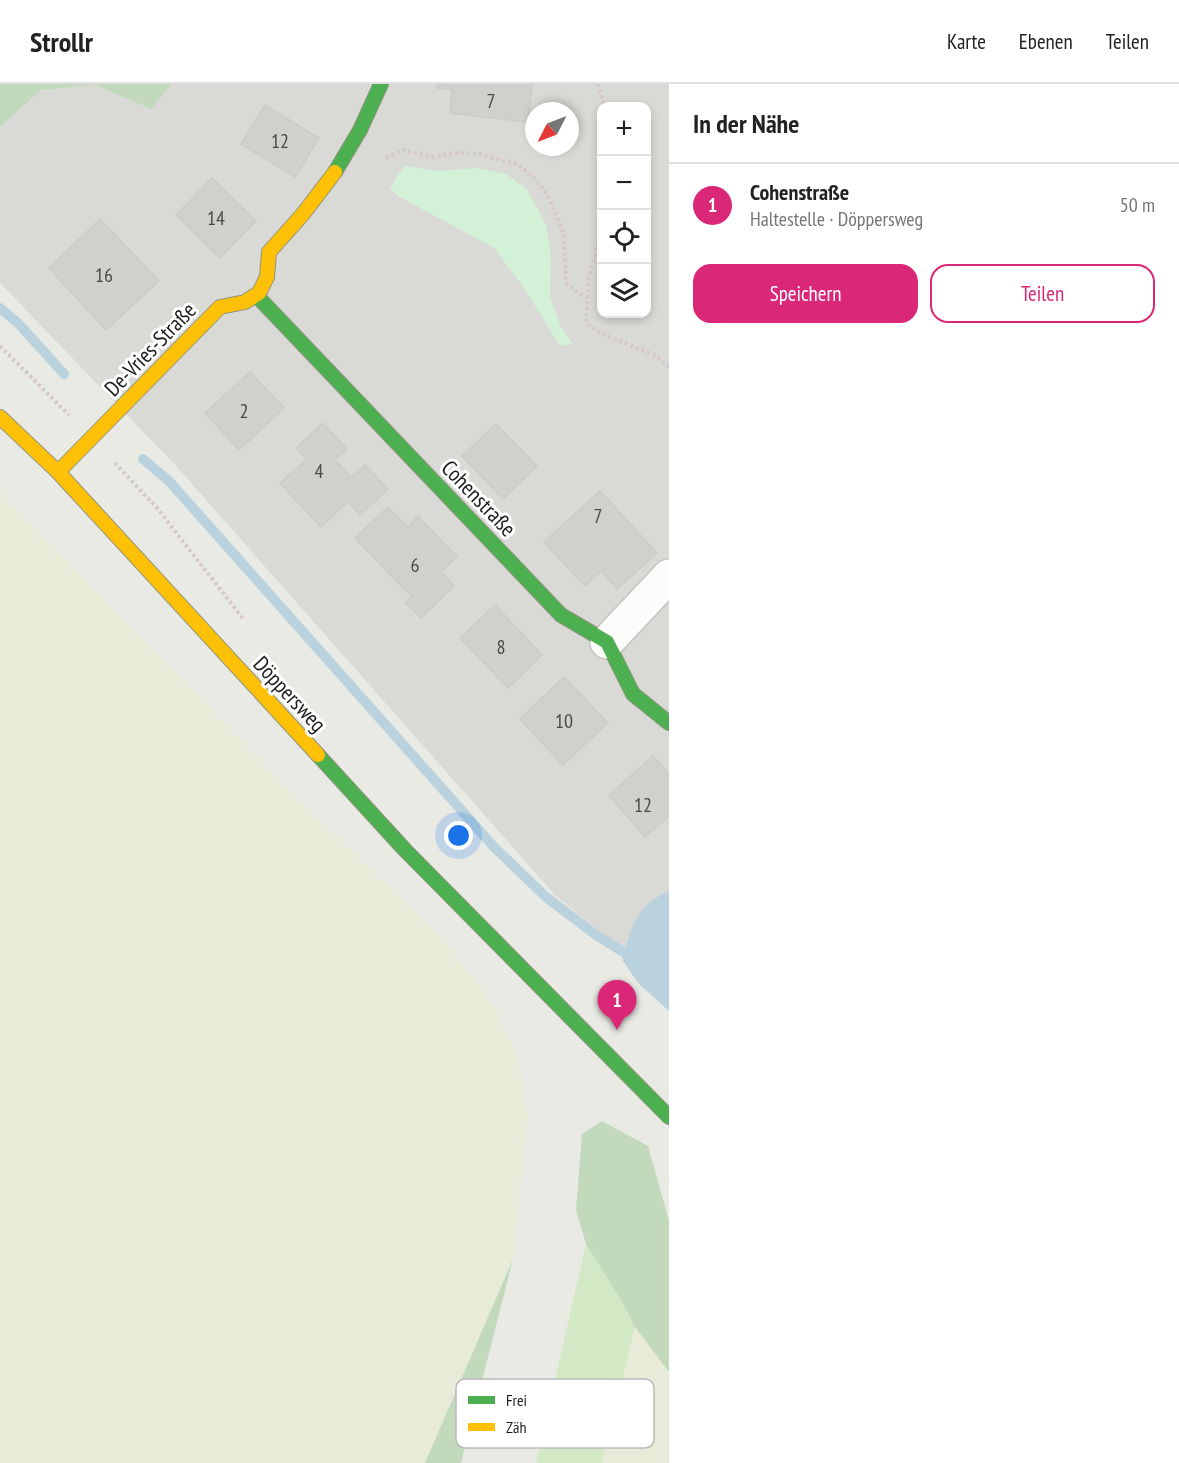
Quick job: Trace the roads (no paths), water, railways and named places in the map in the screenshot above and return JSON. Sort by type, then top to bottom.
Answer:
[{"type":"street","points":[[257,296],[268,279],[269,252],[306,212],[348,151],[361,130],[381,84]]},
{"type":"street","name":"De-Vries-Straße","points":[[58,472],[93,439],[220,307],[242,305],[257,296]]},
{"type":"street","name":"Cohenstraße","points":[[257,296],[561,615],[607,642]]},
{"type":"street","name":"Döppersweg","points":[[0,417],[58,472],[405,850],[669,1116]]},
{"type":"street","points":[[669,576],[607,642],[633,694],[669,723]]},
{"type":"water","points":[[669,891],[669,1011],[638,983],[623,961],[628,938],[638,916],[650,902]]},
{"type":"waterway","points":[[0,308],[18,323],[64,374]]},
{"type":"waterway","points":[[143,459],[169,481],[494,847],[546,897],[596,935],[625,953],[632,963]]},
{"type":"place","name":"Cohenstraße","points":[[617,1030]]}]
